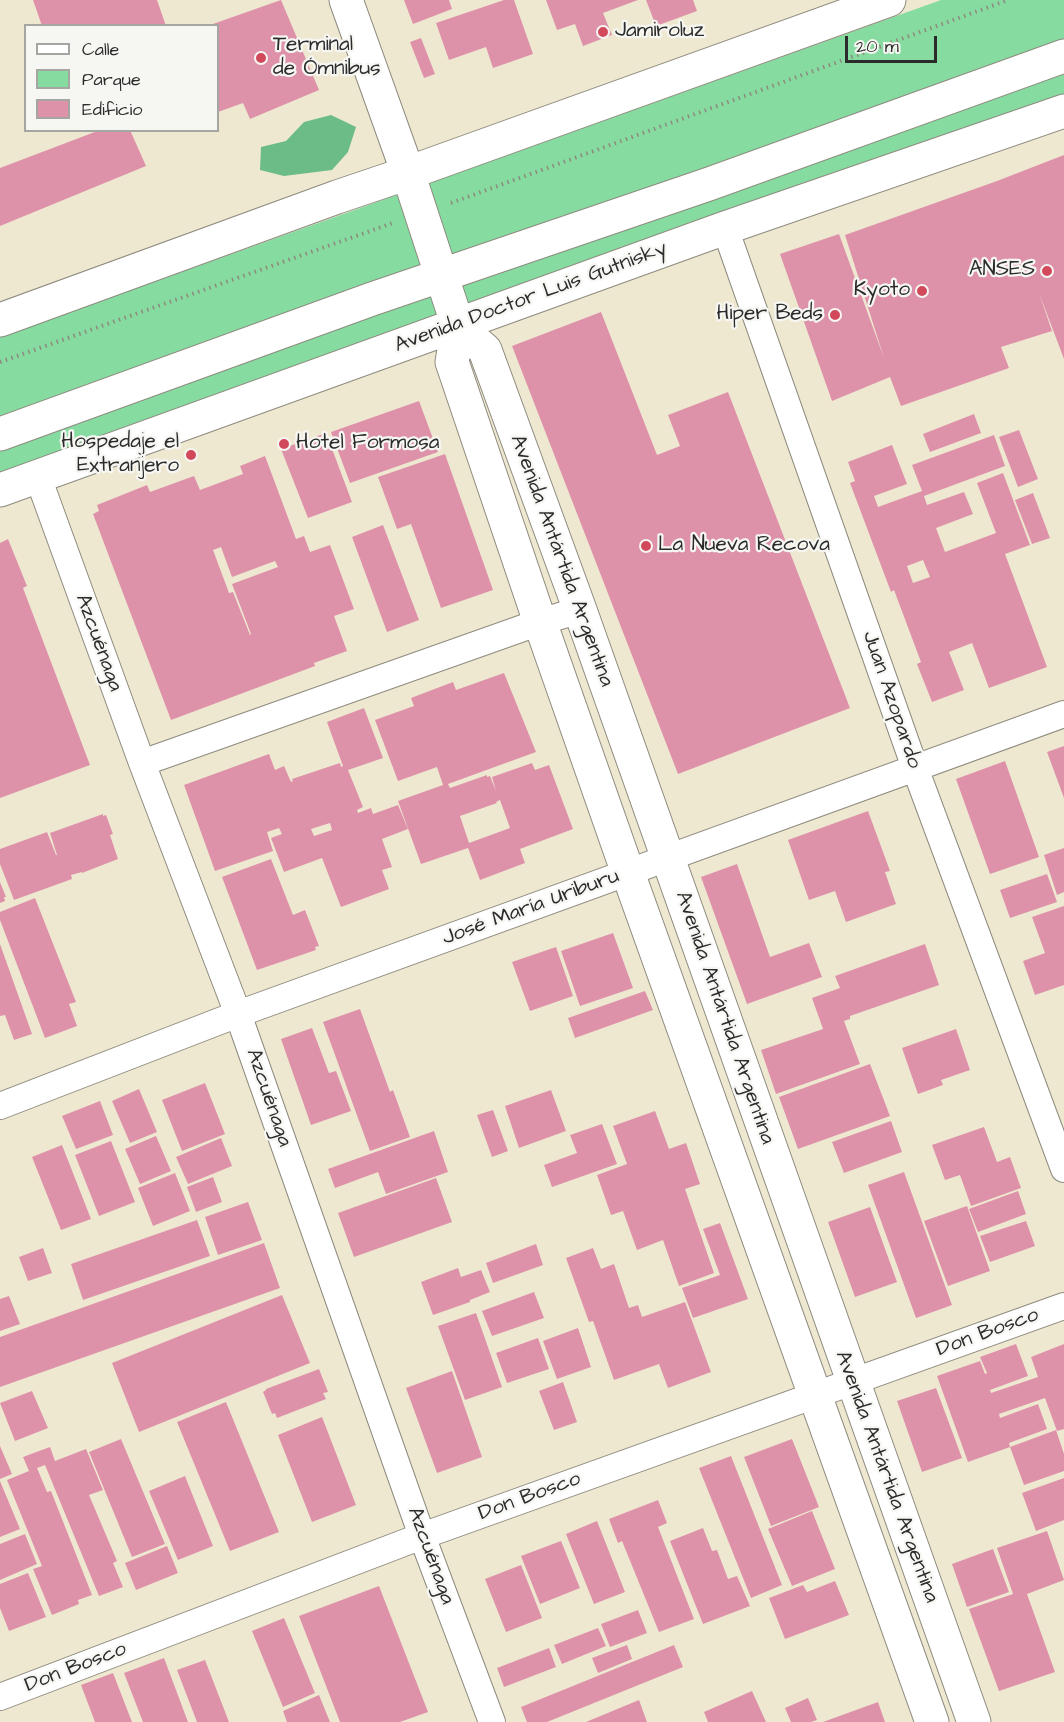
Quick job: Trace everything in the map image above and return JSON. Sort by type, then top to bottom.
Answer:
[{"type":"main road","name":"Avenida Antártida Argentina","points":[[346,0],[422,213],[458,326],[452,362],[540,622],[932,1722]]},
{"type":"main road","points":[[0,320],[889,0]]},
{"type":"main road","points":[[0,434],[441,275],[720,180],[1064,56]]},
{"type":"main road","name":"Avenida Doctor Luis Gutnisky","points":[[0,490],[725,228],[1064,111]]},
{"type":"main road","name":"Avenida Antártida Argentina","points":[[458,326],[485,350],[580,610],[974,1722]]},
{"type":"street","name":"Juan Azopardo","points":[[725,228],[915,768],[1064,1169]]},
{"type":"street","name":"Azcuénaga","points":[[38,477],[142,763],[238,1014],[422,1536],[492,1722]]},
{"type":"street","points":[[142,763],[540,622],[580,610]]},
{"type":"street","name":"José María Uriburu","points":[[0,1106],[238,1014],[1064,714]]},
{"type":"street","name":"Don Bosco","points":[[0,1697],[422,1536],[1064,1306]]},
{"type":"path","points":[[0,362],[422,213],[1008,0]]},
{"type":"green space","points":[[941,0],[1064,0],[1064,98],[0,480],[0,337]]},
{"type":"green space","points":[[331,115],[356,127],[348,152],[332,170],[284,176],[260,170],[261,147],[286,141],[304,122]]},
{"type":"building","points":[[33,0],[157,0],[165,24],[41,24]]},
{"type":"building","name":"Terminal de Ómnibus","points":[[281,0],[319,90],[250,119],[243,103],[219,112],[219,24],[213,24]]},
{"type":"building","points":[[404,0],[449,0],[452,9],[413,24]]},
{"type":"building","points":[[504,0],[514,0],[533,54],[493,68],[486,47],[449,60],[436,23]]},
{"type":"building","points":[[546,0],[638,0],[603,13],[612,35],[583,46],[575,24],[557,30]]},
{"type":"building","points":[[646,0],[693,0],[697,11],[656,26]]},
{"type":"building","points":[[421,38],[435,74],[424,78],[410,42]]},
{"type":"building","points":[[95,132],[131,132],[146,166],[0,226],[0,168]]},
{"type":"building","points":[[1064,155],[1064,359],[1039,293],[1052,331],[1001,347],[1009,368],[901,406],[890,377],[832,401],[780,254],[839,234],[884,358],[845,235]]},
{"type":"building","points":[[601,312],[657,455],[680,446],[668,415],[728,392],[850,708],[678,774],[512,346]]},
{"type":"building","points":[[419,401],[438,452],[350,483],[331,432]]},
{"type":"building","points":[[974,414],[981,433],[930,452],[923,434]]},
{"type":"building","points":[[1019,430],[1038,479],[1018,487],[999,437]]},
{"type":"building","points":[[326,433],[352,502],[308,518],[281,449]]},
{"type":"building","points":[[994,435],[1005,466],[924,496],[927,505],[964,492],[973,514],[936,528],[945,552],[996,533],[977,483],[1003,473],[1030,545],[1005,554],[1047,667],[989,688],[972,643],[949,652],[964,690],[932,702],[917,664],[921,662],[894,590],[891,592],[850,483],[855,481],[848,462],[892,445],[907,484],[874,496],[878,507],[922,491],[912,465]],"holes":[[[923,560],[930,577],[913,583],[907,566]]]},
{"type":"building","points":[[445,454],[493,590],[441,608],[411,524],[397,529],[378,477]]},
{"type":"building","points":[[265,456],[296,539],[304,536],[310,552],[330,545],[354,609],[334,616],[347,651],[314,663],[315,666],[171,720],[93,514],[99,511],[97,505],[147,485],[150,492],[194,476],[200,490],[243,474],[240,466]],"holes":[[[221,547],[232,577],[275,561],[278,567],[232,584],[250,635],[233,592],[229,593],[213,550]]]},
{"type":"building","points":[[1033,493],[1050,538],[1032,544],[1015,500]]},
{"type":"building","points":[[383,525],[419,620],[387,632],[352,537]]},
{"type":"building","points":[[8,539],[27,586],[23,588],[90,765],[0,798],[0,543]]},
{"type":"building","points":[[504,673],[536,752],[448,784],[450,788],[487,775],[487,777],[490,776],[496,791],[492,777],[532,763],[535,770],[549,765],[573,829],[520,849],[525,863],[480,880],[468,848],[421,864],[398,801],[443,785],[437,767],[398,781],[375,720],[414,706],[411,698],[453,682],[456,690]],"holes":[[[500,800],[510,828],[469,843],[460,816]]]},
{"type":"building","points":[[364,708],[383,758],[348,770],[363,807],[357,810],[358,813],[371,808],[373,814],[398,805],[408,829],[382,839],[392,867],[382,870],[389,889],[341,907],[322,858],[284,872],[271,838],[282,834],[279,828],[267,832],[273,851],[215,871],[184,785],[269,754],[275,770],[284,766],[291,782],[292,779],[340,763],[341,767],[343,766],[327,722]],"holes":[[[330,823],[332,830],[314,836],[311,829]]]},
{"type":"building","points":[[1064,746],[1064,798],[1047,752]]},
{"type":"building","points":[[1005,761],[1039,857],[990,874],[956,779]]},
{"type":"building","points":[[868,811],[890,871],[885,872],[896,904],[846,922],[835,891],[809,900],[788,840]]},
{"type":"building","points":[[103,814],[103,816],[106,815],[113,834],[110,835],[118,859],[71,875],[72,879],[14,900],[0,864],[0,849],[47,832],[57,855],[50,833]]},
{"type":"building","points":[[1064,848],[1064,892],[1057,895],[1044,855]]},
{"type":"building","points":[[271,859],[293,915],[305,910],[319,946],[315,947],[316,950],[257,970],[222,877]]},
{"type":"building","points":[[737,864],[770,957],[809,943],[822,977],[747,1004],[701,877]]},
{"type":"building","points":[[1047,874],[1057,902],[1010,918],[1000,890]]},
{"type":"building","points":[[0,882],[6,897],[4,897],[5,901],[0,903]]},
{"type":"building","points":[[35,898],[76,1002],[69,1004],[77,1026],[45,1038],[0,920],[0,912]]},
{"type":"building","points":[[1064,906],[1064,985],[1035,995],[1023,961],[1045,953],[1032,917]]},
{"type":"building","points":[[613,933],[633,988],[580,1006],[561,951]]},
{"type":"building","points":[[0,944],[32,1034],[14,1040],[5,1015],[0,1016]]},
{"type":"building","points":[[925,944],[939,985],[850,1016],[850,1019],[844,1021],[860,1064],[776,1094],[761,1050],[823,1029],[812,998],[840,988],[835,976]]},
{"type":"building","points":[[556,947],[573,996],[530,1011],[512,962]]},
{"type":"building","points":[[645,991],[653,1010],[575,1038],[568,1018]]},
{"type":"building","points":[[360,1009],[390,1092],[393,1090],[410,1137],[370,1151],[323,1022]]},
{"type":"building","points":[[312,1028],[329,1073],[336,1071],[351,1111],[311,1125],[281,1039]]},
{"type":"building","points":[[956,1029],[970,1070],[941,1080],[943,1085],[918,1094],[902,1048]]},
{"type":"building","points":[[870,1064],[890,1116],[798,1149],[779,1097]]},
{"type":"building","points":[[205,1083],[225,1134],[182,1151],[162,1100]]},
{"type":"building","points":[[139,1089],[157,1132],[130,1143],[112,1101]]},
{"type":"building","points":[[551,1090],[566,1131],[519,1148],[505,1106]]},
{"type":"building","points":[[100,1101],[113,1135],[76,1149],[62,1116]]},
{"type":"building","points":[[493,1110],[508,1151],[492,1157],[477,1115]]},
{"type":"building","points":[[655,1111],[669,1149],[686,1143],[700,1184],[685,1189],[714,1273],[679,1286],[663,1240],[637,1250],[623,1211],[611,1215],[597,1175],[627,1164],[613,1126]]},
{"type":"building","points":[[891,1121],[902,1152],[844,1173],[832,1142]]},
{"type":"building","points":[[602,1124],[617,1164],[552,1187],[544,1165],[577,1153],[570,1135]]},
{"type":"building","points":[[984,1127],[997,1162],[1010,1157],[1021,1188],[971,1206],[960,1175],[945,1180],[932,1145]]},
{"type":"building","points":[[434,1131],[448,1172],[386,1194],[378,1172],[335,1188],[328,1169]]},
{"type":"building","points":[[156,1136],[171,1171],[140,1184],[125,1149]]},
{"type":"building","points":[[221,1138],[232,1166],[188,1184],[176,1157]]},
{"type":"building","points":[[111,1141],[135,1202],[99,1216],[75,1155]]},
{"type":"building","points":[[62,1145],[91,1219],[61,1230],[32,1157]]},
{"type":"building","points":[[904,1172],[952,1305],[916,1318],[868,1185]]},
{"type":"building","points":[[175,1173],[190,1211],[153,1226],[138,1188]]},
{"type":"building","points":[[213,1177],[222,1202],[196,1212],[187,1187]]},
{"type":"building","points":[[436,1178],[452,1222],[354,1257],[338,1213]]},
{"type":"building","points":[[1018,1191],[1026,1214],[978,1232],[969,1209]]},
{"type":"building","points":[[248,1202],[262,1240],[218,1255],[205,1217]]},
{"type":"building","points":[[967,1206],[990,1271],[948,1286],[924,1221]]},
{"type":"building","points":[[870,1207],[897,1282],[855,1297],[828,1222]]},
{"type":"building","points":[[197,1220],[210,1256],[83,1300],[71,1264]]},
{"type":"building","points":[[1026,1221],[1035,1246],[990,1262],[980,1236]]},
{"type":"building","points":[[720,1223],[748,1299],[693,1318],[682,1288],[720,1275],[703,1229]]},
{"type":"building","points":[[264,1243],[280,1288],[0,1387],[0,1337]]},
{"type":"building","points":[[536,1244],[543,1265],[493,1283],[486,1263]]},
{"type":"building","points":[[43,1248],[52,1273],[28,1281],[19,1257]]},
{"type":"building","points":[[593,1248],[601,1269],[614,1264],[629,1308],[638,1305],[642,1317],[685,1302],[711,1372],[668,1388],[659,1364],[614,1380],[593,1321],[589,1322],[566,1258]]},
{"type":"building","points":[[458,1268],[461,1277],[481,1270],[490,1292],[433,1315],[421,1282]]},
{"type":"building","points":[[534,1292],[544,1318],[492,1336],[482,1311]]},
{"type":"building","points":[[282,1295],[310,1363],[139,1432],[112,1363]]},
{"type":"building","points":[[9,1296],[20,1324],[0,1331],[0,1299]]},
{"type":"building","points":[[476,1313],[502,1387],[465,1400],[438,1326]]},
{"type":"building","points":[[578,1328],[591,1367],[557,1379],[543,1341]]},
{"type":"building","points":[[538,1338],[549,1369],[507,1383],[496,1353]]},
{"type":"building","points":[[1016,1344],[1028,1376],[990,1390],[991,1393],[1038,1377],[1031,1357],[1064,1344],[1064,1429],[1057,1431],[1045,1398],[999,1414],[1000,1418],[1038,1404],[1047,1429],[1009,1443],[1010,1447],[968,1462],[937,1376],[980,1361],[985,1374],[987,1373],[980,1357]]},
{"type":"building","points":[[319,1369],[328,1392],[323,1393],[326,1399],[277,1418],[275,1413],[272,1414],[263,1392],[266,1389]]},
{"type":"building","points":[[452,1371],[482,1457],[437,1473],[406,1388]]},
{"type":"building","points":[[563,1382],[577,1422],[554,1430],[539,1391]]},
{"type":"building","points":[[936,1388],[962,1458],[922,1472],[897,1401]]},
{"type":"building","points":[[32,1391],[48,1428],[15,1441],[0,1403]]},
{"type":"building","points":[[226,1402],[279,1532],[230,1551],[177,1422]]},
{"type":"building","points":[[322,1417],[356,1505],[312,1522],[278,1435]]},
{"type":"building","points":[[1056,1430],[1064,1454],[1064,1471],[1024,1485],[1010,1447]]},
{"type":"building","points":[[121,1439],[165,1544],[132,1557],[89,1452]]},
{"type":"building","points":[[792,1439],[819,1507],[771,1526],[744,1457]]},
{"type":"building","points":[[0,1446],[12,1474],[0,1479]]},
{"type":"building","points":[[50,1447],[55,1461],[86,1449],[103,1490],[89,1495],[117,1561],[113,1563],[123,1587],[99,1596],[45,1465],[37,1468],[47,1492],[51,1491],[92,1595],[78,1600],[79,1604],[52,1615],[33,1569],[42,1566],[7,1480],[29,1471],[23,1457]]},
{"type":"building","points":[[731,1456],[782,1585],[751,1598],[699,1468]]},
{"type":"building","points":[[185,1476],[213,1546],[178,1560],[149,1491]]},
{"type":"building","points":[[1064,1478],[1064,1520],[1036,1531],[1022,1493]]},
{"type":"building","points":[[0,1481],[20,1529],[0,1537]]},
{"type":"building","points":[[658,1500],[667,1523],[658,1527],[694,1619],[659,1632],[622,1541],[618,1543],[609,1519]]},
{"type":"building","points":[[812,1511],[835,1569],[792,1586],[768,1529]]},
{"type":"building","points":[[597,1521],[625,1592],[594,1604],[566,1534]]},
{"type":"building","points":[[703,1528],[712,1551],[717,1550],[728,1579],[737,1576],[750,1606],[703,1624],[670,1541]]},
{"type":"building","points":[[1047,1531],[1064,1580],[1027,1594],[1055,1672],[999,1691],[969,1609],[1013,1594],[997,1548]]},
{"type":"building","points":[[25,1534],[37,1564],[0,1580],[0,1544]]},
{"type":"building","points":[[561,1541],[580,1588],[540,1604],[521,1556]]},
{"type":"building","points":[[167,1546],[178,1573],[136,1590],[125,1563]]},
{"type":"building","points":[[993,1549],[1009,1592],[967,1607],[952,1564]]},
{"type":"building","points":[[521,1565],[542,1618],[506,1632],[485,1579]]},
{"type":"building","points":[[28,1573],[46,1617],[9,1631],[0,1608],[0,1584]]},
{"type":"building","points":[[835,1581],[849,1615],[785,1639],[769,1598],[803,1585],[807,1592]]},
{"type":"building","points":[[379,1586],[428,1712],[400,1722],[340,1722],[299,1616]]},
{"type":"building","points":[[638,1610],[647,1633],[610,1647],[601,1624]]},
{"type":"building","points":[[284,1618],[315,1693],[283,1707],[252,1631]]},
{"type":"building","points":[[598,1628],[606,1646],[562,1664],[554,1645]]},
{"type":"building","points":[[627,1645],[632,1659],[598,1673],[592,1658]]},
{"type":"building","points":[[674,1645],[683,1667],[547,1722],[527,1722],[521,1707]]},
{"type":"building","points":[[549,1648],[556,1667],[504,1687],[497,1668]]},
{"type":"building","points":[[164,1658],[188,1722],[143,1722],[124,1673]]},
{"type":"building","points":[[205,1660],[229,1722],[197,1722],[177,1670]]},
{"type":"building","points":[[113,1673],[132,1722],[95,1722],[81,1685]]},
{"type":"building","points":[[752,1691],[766,1722],[708,1722],[704,1712]]},
{"type":"building","points":[[319,1695],[330,1722],[287,1722],[283,1711]]},
{"type":"building","points":[[808,1698],[817,1720],[791,1722],[785,1708]]},
{"type":"building","points":[[639,1700],[647,1722],[586,1722]]},
{"type":"building","points":[[878,1702],[885,1722],[823,1722]]},
{"type":"place","name":"Jamiroluz","points":[[603,32]]},
{"type":"place","name":"Terminal de Ómnibus","points":[[261,58]]},
{"type":"place","name":"ANSES","points":[[1047,271]]},
{"type":"place","name":"Kyoto","points":[[922,291]]},
{"type":"place","name":"Hiper Beds","points":[[835,315]]},
{"type":"place","name":"Hotel Formosa","points":[[284,444]]},
{"type":"place","name":"Hospedaje el Extranjero","points":[[191,455]]},
{"type":"place","name":"La Nueva Recova","points":[[646,546]]}]
